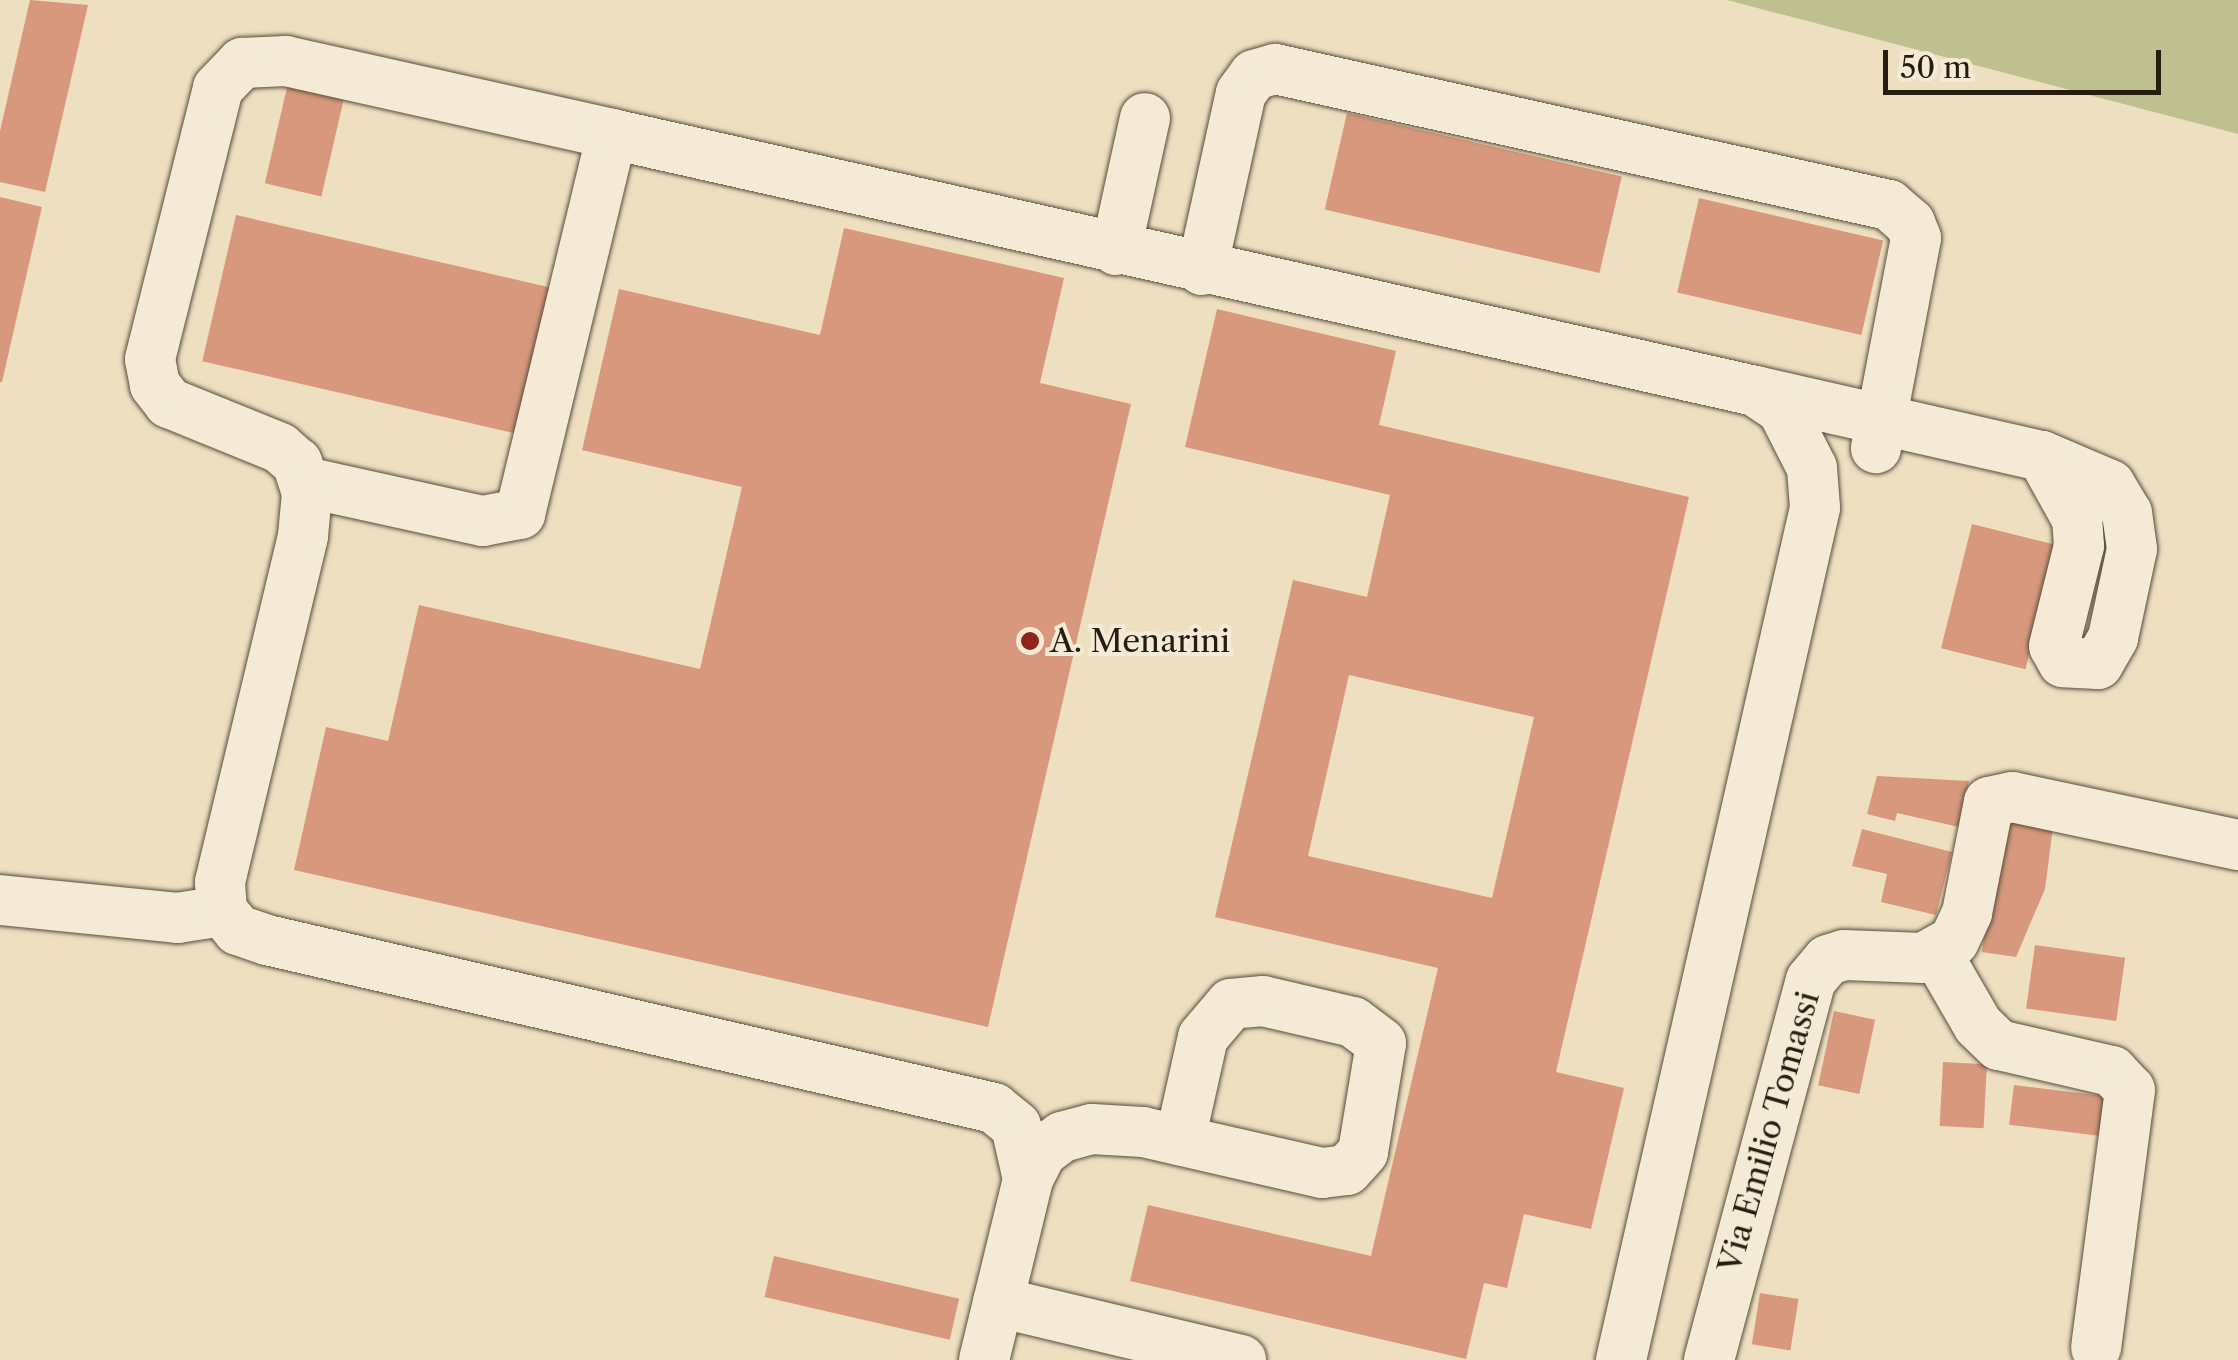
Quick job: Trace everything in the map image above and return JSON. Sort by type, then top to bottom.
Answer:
[{"type":"street","points":[[1028,1179],[1016,1126],[994,1108],[267,940],[238,930],[222,911],[220,882],[303,536],[305,482],[280,448],[196,419],[169,403],[155,385],[154,330],[226,73],[264,58],[286,60],[1202,270],[1756,391],[1879,434],[1935,432],[2042,456]]},
{"type":"street","points":[[1202,270],[1241,93],[1254,75],[1275,68],[1889,205],[1910,222],[1916,238],[1879,434],[1835,478],[1814,508]]},
{"type":"street","points":[[1116,250],[1145,118]]},
{"type":"street","points":[[305,482],[483,521],[520,514],[612,134]]},
{"type":"street","points":[[1621,1360],[1814,508],[1812,468],[1801,438],[1782,410],[1756,391]]},
{"type":"street","points":[[2096,1348],[2130,1090],[2112,1070],[1999,1045],[1978,1026],[1937,954],[1965,921],[1983,814],[1998,797],[2238,845]]},
{"type":"street","points":[[0,900],[177,918],[222,911]]},
{"type":"street","name":"Via Emilio Tomassi","points":[[1709,1360],[1812,980],[1828,960],[1844,955],[1937,954]]},
{"type":"street","points":[[984,1360],[1028,1179],[1042,1152],[1062,1137],[1092,1129],[1180,1140]]},
{"type":"street","points":[[998,1302],[1240,1360]]},
{"type":"green space","points":[[1727,0],[2238,0],[2238,134]]},
{"type":"building","points":[[30,0],[88,5],[45,192],[0,182],[0,131]]},
{"type":"building","points":[[288,83],[345,96],[321,196],[265,183]]},
{"type":"building","points":[[1347,113],[1622,176],[1600,273],[1325,209]]},
{"type":"building","points":[[0,197],[42,207],[2,382],[0,382]]},
{"type":"building","points":[[1699,198],[1883,241],[1861,335],[1677,293]]},
{"type":"building","points":[[236,215],[558,289],[524,435],[202,361]]},
{"type":"building","points":[[844,228],[1064,278],[1040,383],[1131,404],[988,1027],[294,870],[326,727],[388,741],[419,605],[700,669],[742,487],[582,450],[619,289],[820,335]]},
{"type":"building","points":[[1217,309],[1396,351],[1379,425],[1689,497],[1556,1072],[1624,1088],[1591,1229],[1524,1214],[1507,1288],[1484,1283],[1466,1359],[1130,1281],[1148,1205],[1371,1256],[1438,968],[1215,917],[1293,580],[1367,597],[1390,495],[1185,447]],"holes":[[[1349,675],[1534,717],[1492,898],[1308,856]]]},
{"type":"building","points":[[1972,524],[2056,545],[2025,669],[1941,648]]},
{"type":"building","points":[[1877,776],[1969,781],[1959,827],[1897,813],[1895,821],[1867,814]]},
{"type":"building","points":[[1999,820],[2053,827],[2045,889],[2016,957],[1982,952]]},
{"type":"building","points":[[1862,829],[1952,852],[1936,915],[1881,902],[1887,874],[1852,866]]},
{"type":"building","points":[[2035,945],[2125,958],[2116,1021],[2026,1008]]},
{"type":"building","points":[[1834,1011],[1875,1020],[1859,1094],[1818,1085]]},
{"type":"building","points":[[1943,1062],[1987,1064],[1984,1128],[1940,1126]]},
{"type":"building","points":[[2014,1085],[2116,1098],[2111,1137],[2009,1125]]},
{"type":"building","points":[[774,1256],[959,1299],[950,1340],[765,1297]]},
{"type":"building","points":[[1760,1293],[1799,1299],[1790,1350],[1752,1344]]},
{"type":"place","name":"A. Menarini","points":[[1030,641]]}]
